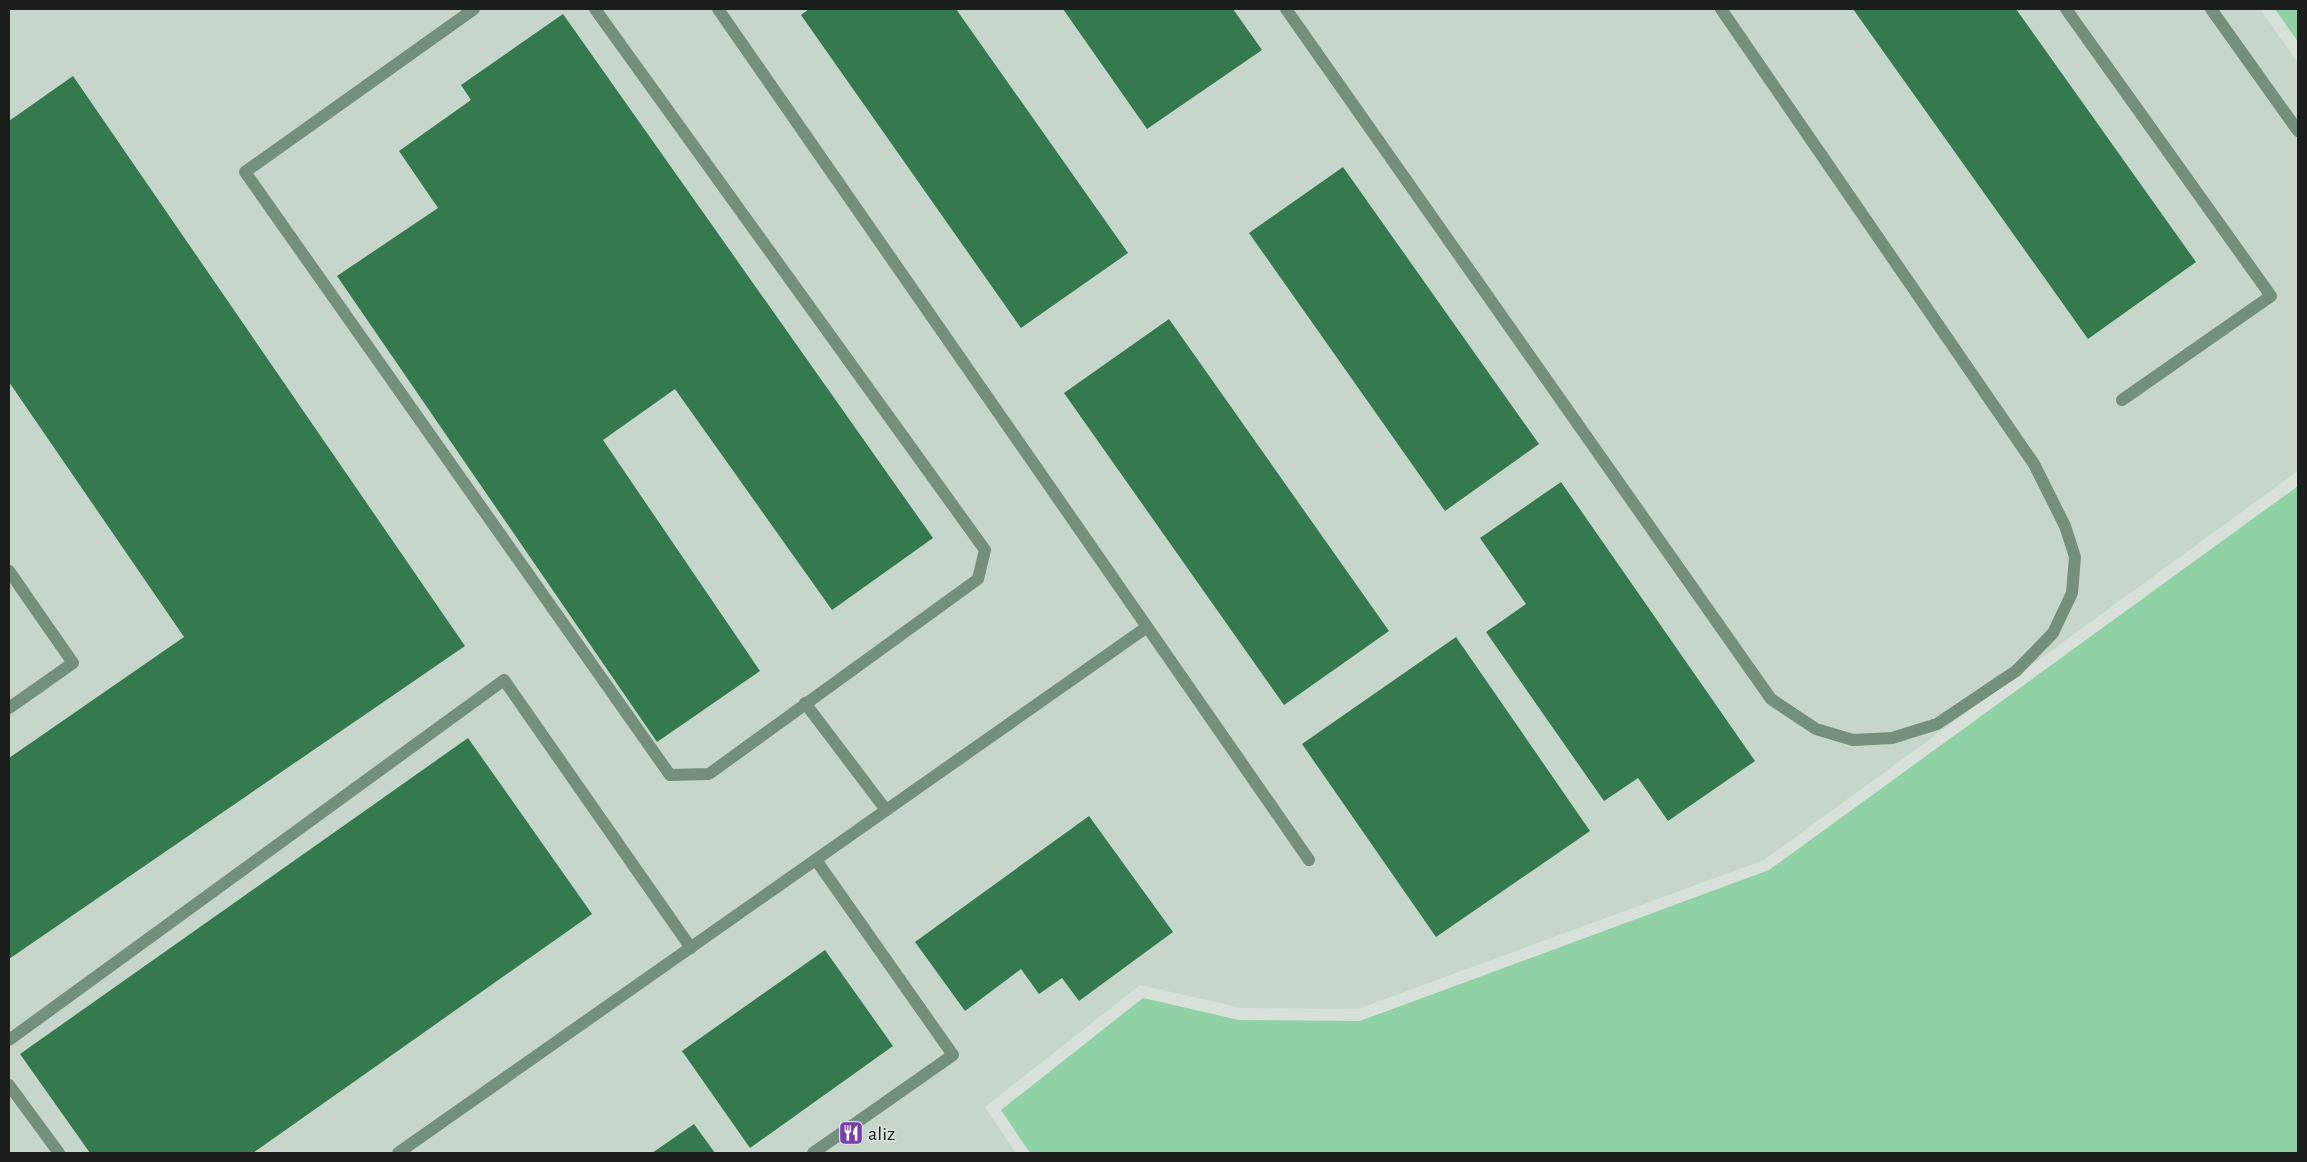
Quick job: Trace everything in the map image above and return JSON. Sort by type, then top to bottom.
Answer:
[{"type":"street","points":[[474,9],[245,172],[670,775],[709,774],[978,579],[985,550],[596,9]]},
{"type":"street","points":[[718,9],[1308,860]]},
{"type":"street","points":[[1286,9],[1771,699],[1816,730],[1853,740],[1892,738],[1937,724],[2016,671],[2052,633],[2072,593],[2075,557],[2065,526],[2034,464],[1721,9]]},
{"type":"street","points":[[2066,9],[2271,296],[2122,400]]},
{"type":"street","points":[[2211,9],[2298,131]]},
{"type":"street","points":[[9,571],[73,663],[9,708]]},
{"type":"street","points":[[398,1153],[1147,627]]},
{"type":"street","points":[[9,1040],[504,680],[691,948]]},
{"type":"street","points":[[805,703],[886,810]]},
{"type":"street","points":[[814,1153],[953,1055],[816,860]]},
{"type":"street","points":[[9,1084],[59,1153]]},
{"type":"shaded area","points":[[9,9],[2260,9],[2298,63],[2298,471],[1764,860],[1358,1009],[1241,1008],[1140,985],[985,1107],[1015,1152],[1012,1153],[9,1153]]},
{"type":"green space","points":[[2275,9],[2298,9],[2298,42]]},
{"type":"green space","points":[[2298,486],[2298,1153],[1030,1153],[1001,1110],[1143,998],[1239,1020],[1360,1021],[1769,870]]},
{"type":"building","points":[[809,9],[956,9],[1128,253],[1021,328],[801,15]]},
{"type":"building","points":[[1063,9],[1233,9],[1262,50],[1147,129]]},
{"type":"building","points":[[1853,9],[2016,9],[2196,262],[2088,339]]},
{"type":"building","points":[[563,14],[933,538],[832,610],[675,389],[603,440],[760,671],[657,742],[337,276],[438,208],[399,151],[471,100],[461,85]]},
{"type":"building","points":[[73,76],[465,646],[9,959],[9,758],[184,637],[9,382],[9,121]]},
{"type":"building","points":[[1343,167],[1539,444],[1445,511],[1249,233]]},
{"type":"building","points":[[1169,319],[1389,631],[1284,705],[1064,393]]},
{"type":"building","points":[[1561,482],[1755,761],[1668,821],[1638,778],[1604,801],[1486,632],[1526,604],[1480,538]]},
{"type":"building","points":[[1456,637],[1590,831],[1436,937],[1302,744]]},
{"type":"building","points":[[468,738],[592,914],[253,1153],[90,1153],[20,1054]]},
{"type":"building","points":[[1089,816],[1173,932],[1079,1001],[1062,978],[1039,994],[1021,969],[965,1011],[915,942]]},
{"type":"building","points":[[825,950],[893,1046],[750,1148],[682,1051]]},
{"type":"building","points":[[694,1124],[715,1153],[652,1153]]},
{"type":"place","name":"aliz","points":[[851,1133]]}]
